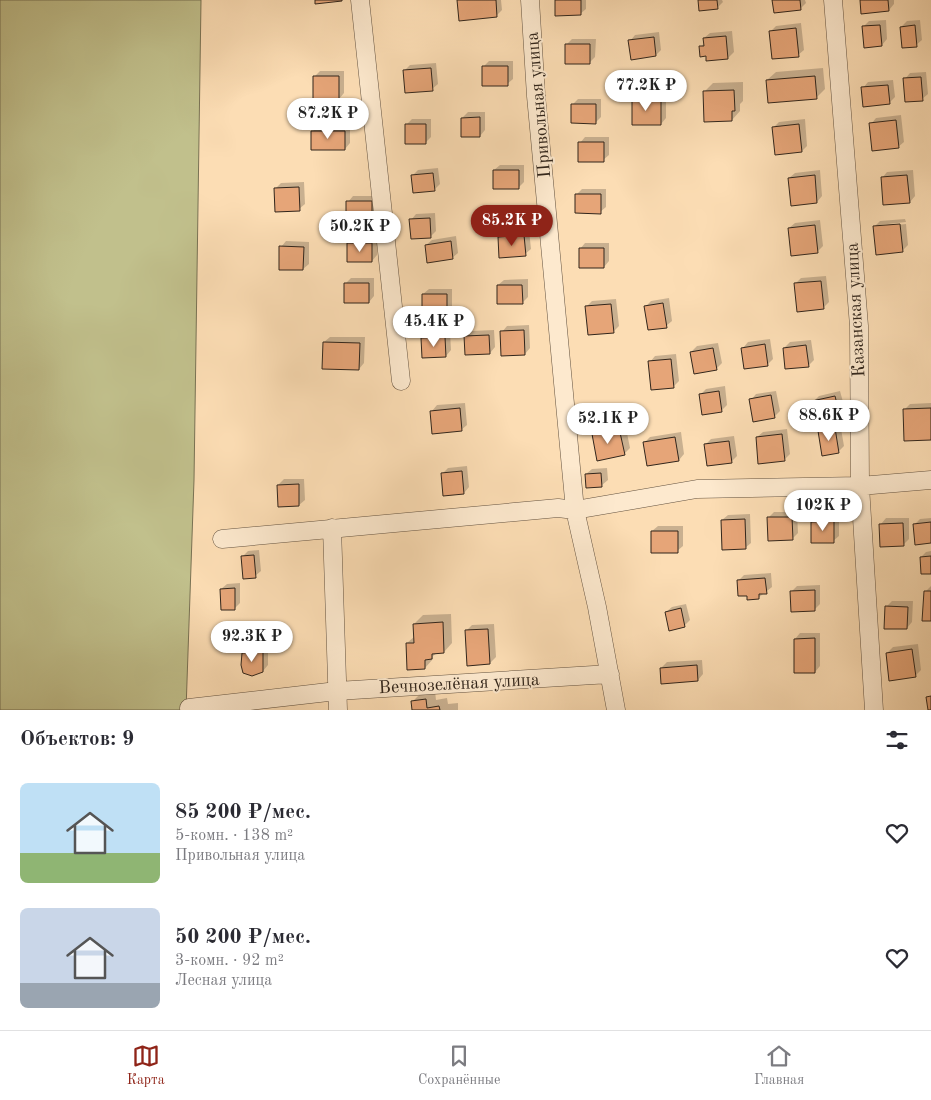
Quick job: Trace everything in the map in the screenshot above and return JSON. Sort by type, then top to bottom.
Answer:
[{"type":"street","points":[[360,0],[400,381]]},
{"type":"street","name":"Привольная улица","points":[[530,0],[536,96],[575,510],[616,710]]},
{"type":"street","name":"Казанская улица","points":[[833,0],[859,326],[860,486],[874,710]]},
{"type":"street","points":[[222,539],[558,508],[575,510],[697,489],[860,486],[931,480]]},
{"type":"street","points":[[332,528],[338,710]]},
{"type":"street","name":"Вечнозелёная улица","points":[[189,708],[337,690],[610,674]]},
{"type":"shaded area","points":[[0,0],[201,0],[194,480],[186,710],[0,710]]},
{"type":"building","points":[[315,0],[342,0],[342,1],[315,4]]},
{"type":"building","points":[[457,0],[496,0],[497,17],[459,21]]},
{"type":"building","points":[[555,0],[581,0],[581,15],[555,16]]},
{"type":"building","points":[[698,0],[717,0],[718,9],[699,11]]},
{"type":"building","points":[[772,0],[800,0],[801,10],[774,13]]},
{"type":"building","points":[[860,0],[888,0],[889,11],[861,14]]},
{"type":"building","points":[[880,25],[882,46],[864,48],[862,26]]},
{"type":"building","points":[[915,25],[917,47],[902,48],[900,27]]},
{"type":"building","points":[[796,28],[799,57],[772,59],[769,31]]},
{"type":"building","points":[[726,36],[728,59],[706,61],[706,56],[700,57],[699,46],[704,46],[703,38]]},
{"type":"building","points":[[654,37],[656,56],[631,60],[628,40]]},
{"type":"building","points":[[565,44],[590,44],[590,64],[565,64]]},
{"type":"building","points":[[482,66],[508,66],[508,86],[482,86]]},
{"type":"building","points":[[431,68],[433,91],[405,93],[403,70]]},
{"type":"building","points":[[313,76],[339,76],[339,100],[313,101]]},
{"type":"building","points":[[815,76],[817,99],[768,103],[766,80]]},
{"type":"building","points":[[921,77],[923,101],[905,102],[903,78]]},
{"type":"building","points":[[888,85],[890,104],[863,107],[861,87]]},
{"type":"building","points":[[734,90],[735,111],[732,111],[732,121],[704,122],[703,91]]},
{"type":"building","points":[[632,99],[661,99],[661,125],[632,125]]},
{"type":"building","points":[[571,104],[596,104],[596,124],[571,123]]},
{"type":"building","points":[[480,117],[480,137],[461,137],[461,118]]},
{"type":"building","points":[[896,120],[899,148],[872,151],[869,123]]},
{"type":"building","points":[[405,124],[426,124],[426,144],[405,144]]},
{"type":"building","points":[[799,124],[802,152],[775,155],[772,127]]},
{"type":"building","points":[[311,131],[345,131],[345,150],[311,150]]},
{"type":"building","points":[[578,142],[604,142],[604,162],[578,162]]},
{"type":"building","points":[[493,170],[519,170],[519,189],[493,189]]},
{"type":"building","points":[[433,173],[435,191],[413,193],[411,175]]},
{"type":"building","points":[[815,175],[817,203],[791,206],[788,178]]},
{"type":"building","points":[[907,175],[910,203],[883,205],[881,177]]},
{"type":"building","points":[[299,187],[300,211],[275,212],[274,188]]},
{"type":"building","points":[[575,194],[601,194],[601,214],[575,213]]},
{"type":"building","points":[[346,201],[372,201],[372,221],[346,221]]},
{"type":"building","points":[[522,211],[523,229],[499,230],[498,213]]},
{"type":"building","points":[[430,218],[431,238],[411,239],[409,219]]},
{"type":"building","points":[[900,224],[903,252],[876,255],[873,226]]},
{"type":"building","points":[[815,225],[818,253],[791,256],[788,228]]},
{"type":"building","points":[[524,235],[526,256],[499,258],[498,237]]},
{"type":"building","points":[[451,241],[453,259],[427,263],[425,245]]},
{"type":"building","points":[[347,243],[372,243],[372,262],[347,262]]},
{"type":"building","points":[[279,246],[304,247],[303,270],[279,270]]},
{"type":"building","points":[[579,248],[604,248],[604,268],[579,268]]},
{"type":"building","points":[[821,281],[824,309],[797,312],[794,283]]},
{"type":"building","points":[[344,283],[369,283],[369,303],[344,303]]},
{"type":"building","points":[[497,285],[522,285],[523,304],[497,304]]},
{"type":"building","points":[[422,294],[447,294],[447,313],[422,313]]},
{"type":"building","points":[[663,303],[667,328],[648,330],[644,306]]},
{"type":"building","points":[[611,304],[614,333],[588,335],[585,306]]},
{"type":"building","points":[[524,330],[525,355],[501,356],[500,331]]},
{"type":"building","points":[[489,335],[490,354],[465,355],[464,336]]},
{"type":"building","points":[[445,337],[446,357],[422,358],[421,338]]},
{"type":"building","points":[[323,342],[360,343],[359,370],[322,369]]},
{"type":"building","points":[[765,344],[768,366],[744,369],[741,348]]},
{"type":"building","points":[[806,345],[809,367],[785,369],[783,348]]},
{"type":"building","points":[[713,348],[717,370],[694,374],[690,352]]},
{"type":"building","points":[[671,359],[674,388],[651,390],[648,361]]},
{"type":"building","points":[[719,391],[722,412],[702,415],[699,394]]},
{"type":"building","points":[[771,395],[775,418],[753,422],[749,399]]},
{"type":"building","points":[[835,396],[840,416],[817,422],[812,401]]},
{"type":"building","points":[[460,408],[462,431],[432,434],[430,411]]},
{"type":"building","points":[[931,408],[931,440],[904,441],[903,409]]},
{"type":"building","points":[[619,428],[625,455],[597,461],[592,434]]},
{"type":"building","points":[[835,428],[839,453],[822,456],[818,431]]},
{"type":"building","points":[[782,434],[785,461],[758,464],[756,437]]},
{"type":"building","points":[[675,437],[679,461],[647,466],[643,442]]},
{"type":"building","points":[[729,441],[732,463],[707,466],[704,444]]},
{"type":"building","points":[[462,471],[464,494],[443,496],[441,473]]},
{"type":"building","points":[[601,473],[602,487],[586,488],[585,474]]},
{"type":"building","points":[[299,484],[299,506],[278,507],[277,485]]},
{"type":"building","points":[[767,517],[792,517],[793,540],[768,541]]},
{"type":"building","points":[[745,519],[746,549],[722,550],[721,520]]},
{"type":"building","points":[[834,521],[834,543],[811,543],[811,522]]},
{"type":"building","points":[[931,522],[931,543],[915,545],[913,524]]},
{"type":"building","points":[[903,523],[904,546],[880,547],[879,524]]},
{"type":"building","points":[[651,531],[678,531],[678,553],[651,553]]},
{"type":"building","points":[[254,555],[256,578],[243,579],[241,556]]},
{"type":"building","points":[[931,556],[931,574],[921,574],[920,557]]},
{"type":"building","points":[[765,578],[767,594],[759,594],[759,599],[747,600],[747,596],[738,596],[737,580]]},
{"type":"building","points":[[235,588],[235,610],[221,610],[220,589]]},
{"type":"building","points":[[815,590],[815,611],[791,612],[790,591]]},
{"type":"building","points":[[924,591],[931,591],[931,621],[922,621]]},
{"type":"building","points":[[885,606],[908,607],[907,629],[884,629]]},
{"type":"building","points":[[681,608],[685,627],[669,631],[665,612]]},
{"type":"building","points":[[443,622],[444,653],[432,654],[432,659],[425,660],[425,669],[407,670],[406,643],[414,643],[413,624]]},
{"type":"building","points":[[488,629],[490,664],[467,666],[465,630]]},
{"type":"building","points":[[815,638],[815,673],[794,673],[794,639]]},
{"type":"building","points":[[912,649],[916,677],[889,681],[886,653]]},
{"type":"building","points":[[263,652],[263,672],[252,676],[243,673],[241,665],[242,653]]},
{"type":"building","points":[[697,665],[698,681],[661,684],[660,668]]},
{"type":"building","points":[[931,696],[931,710],[928,710],[926,697]]},
{"type":"building","points":[[426,699],[427,708],[439,706],[440,710],[412,710],[411,701]]}]
